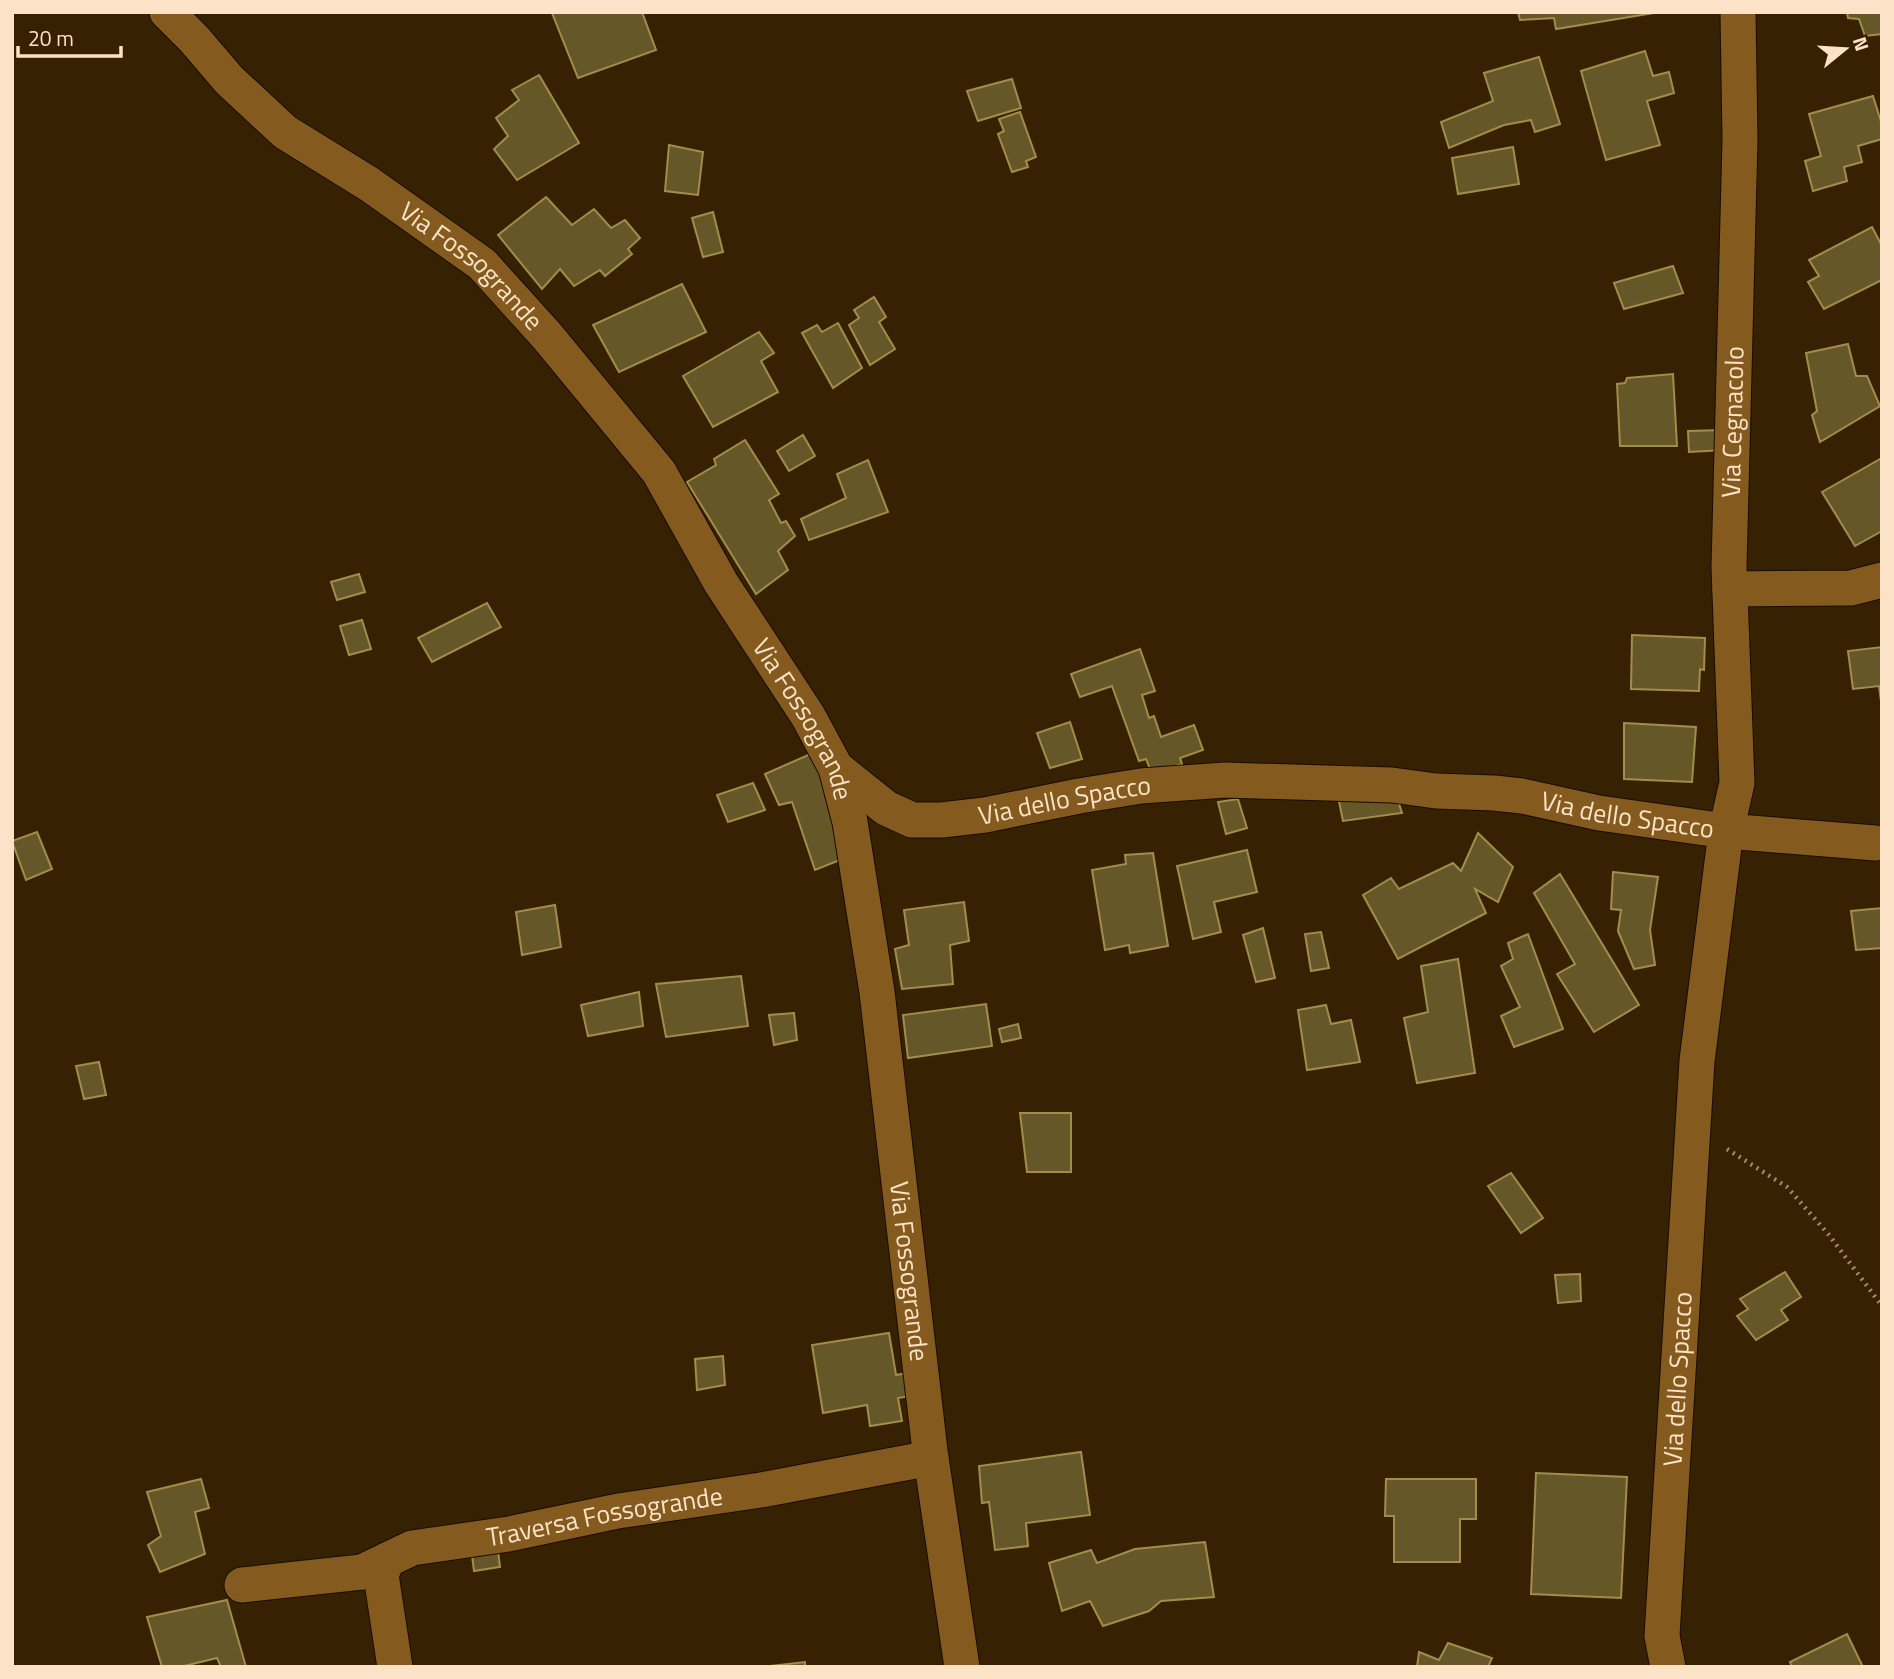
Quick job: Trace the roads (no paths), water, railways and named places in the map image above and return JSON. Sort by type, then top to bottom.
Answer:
[{"type":"street","name":"Via Fossogrande","points":[[167,12],[229,80],[285,132],[369,184],[482,264],[547,336],[659,472],[721,583],[808,716],[836,768],[850,822],[877,992],[931,1458],[962,1667]]},
{"type":"street","name":"Via Cegnacolo","points":[[1726,831],[1737,783],[1730,589],[1740,140],[1738,12]]},
{"type":"street","points":[[1730,589],[1852,588],[1882,580]]},
{"type":"street","name":"Via dello Spacco","points":[[836,768],[886,808],[912,820],[985,815],[1141,786],[1225,780],[1392,785],[1436,791],[1522,796],[1599,813],[1726,831],[1697,1061],[1692,1128],[1662,1636],[1668,1667]]},
{"type":"street","points":[[1726,831],[1875,843]]},
{"type":"street","name":"Traversa Fossogrande","points":[[242,1585],[362,1572],[412,1548],[509,1534],[618,1511],[761,1490],[931,1458]]},
{"type":"street","points":[[387,1560],[382,1576],[395,1667]]}]
